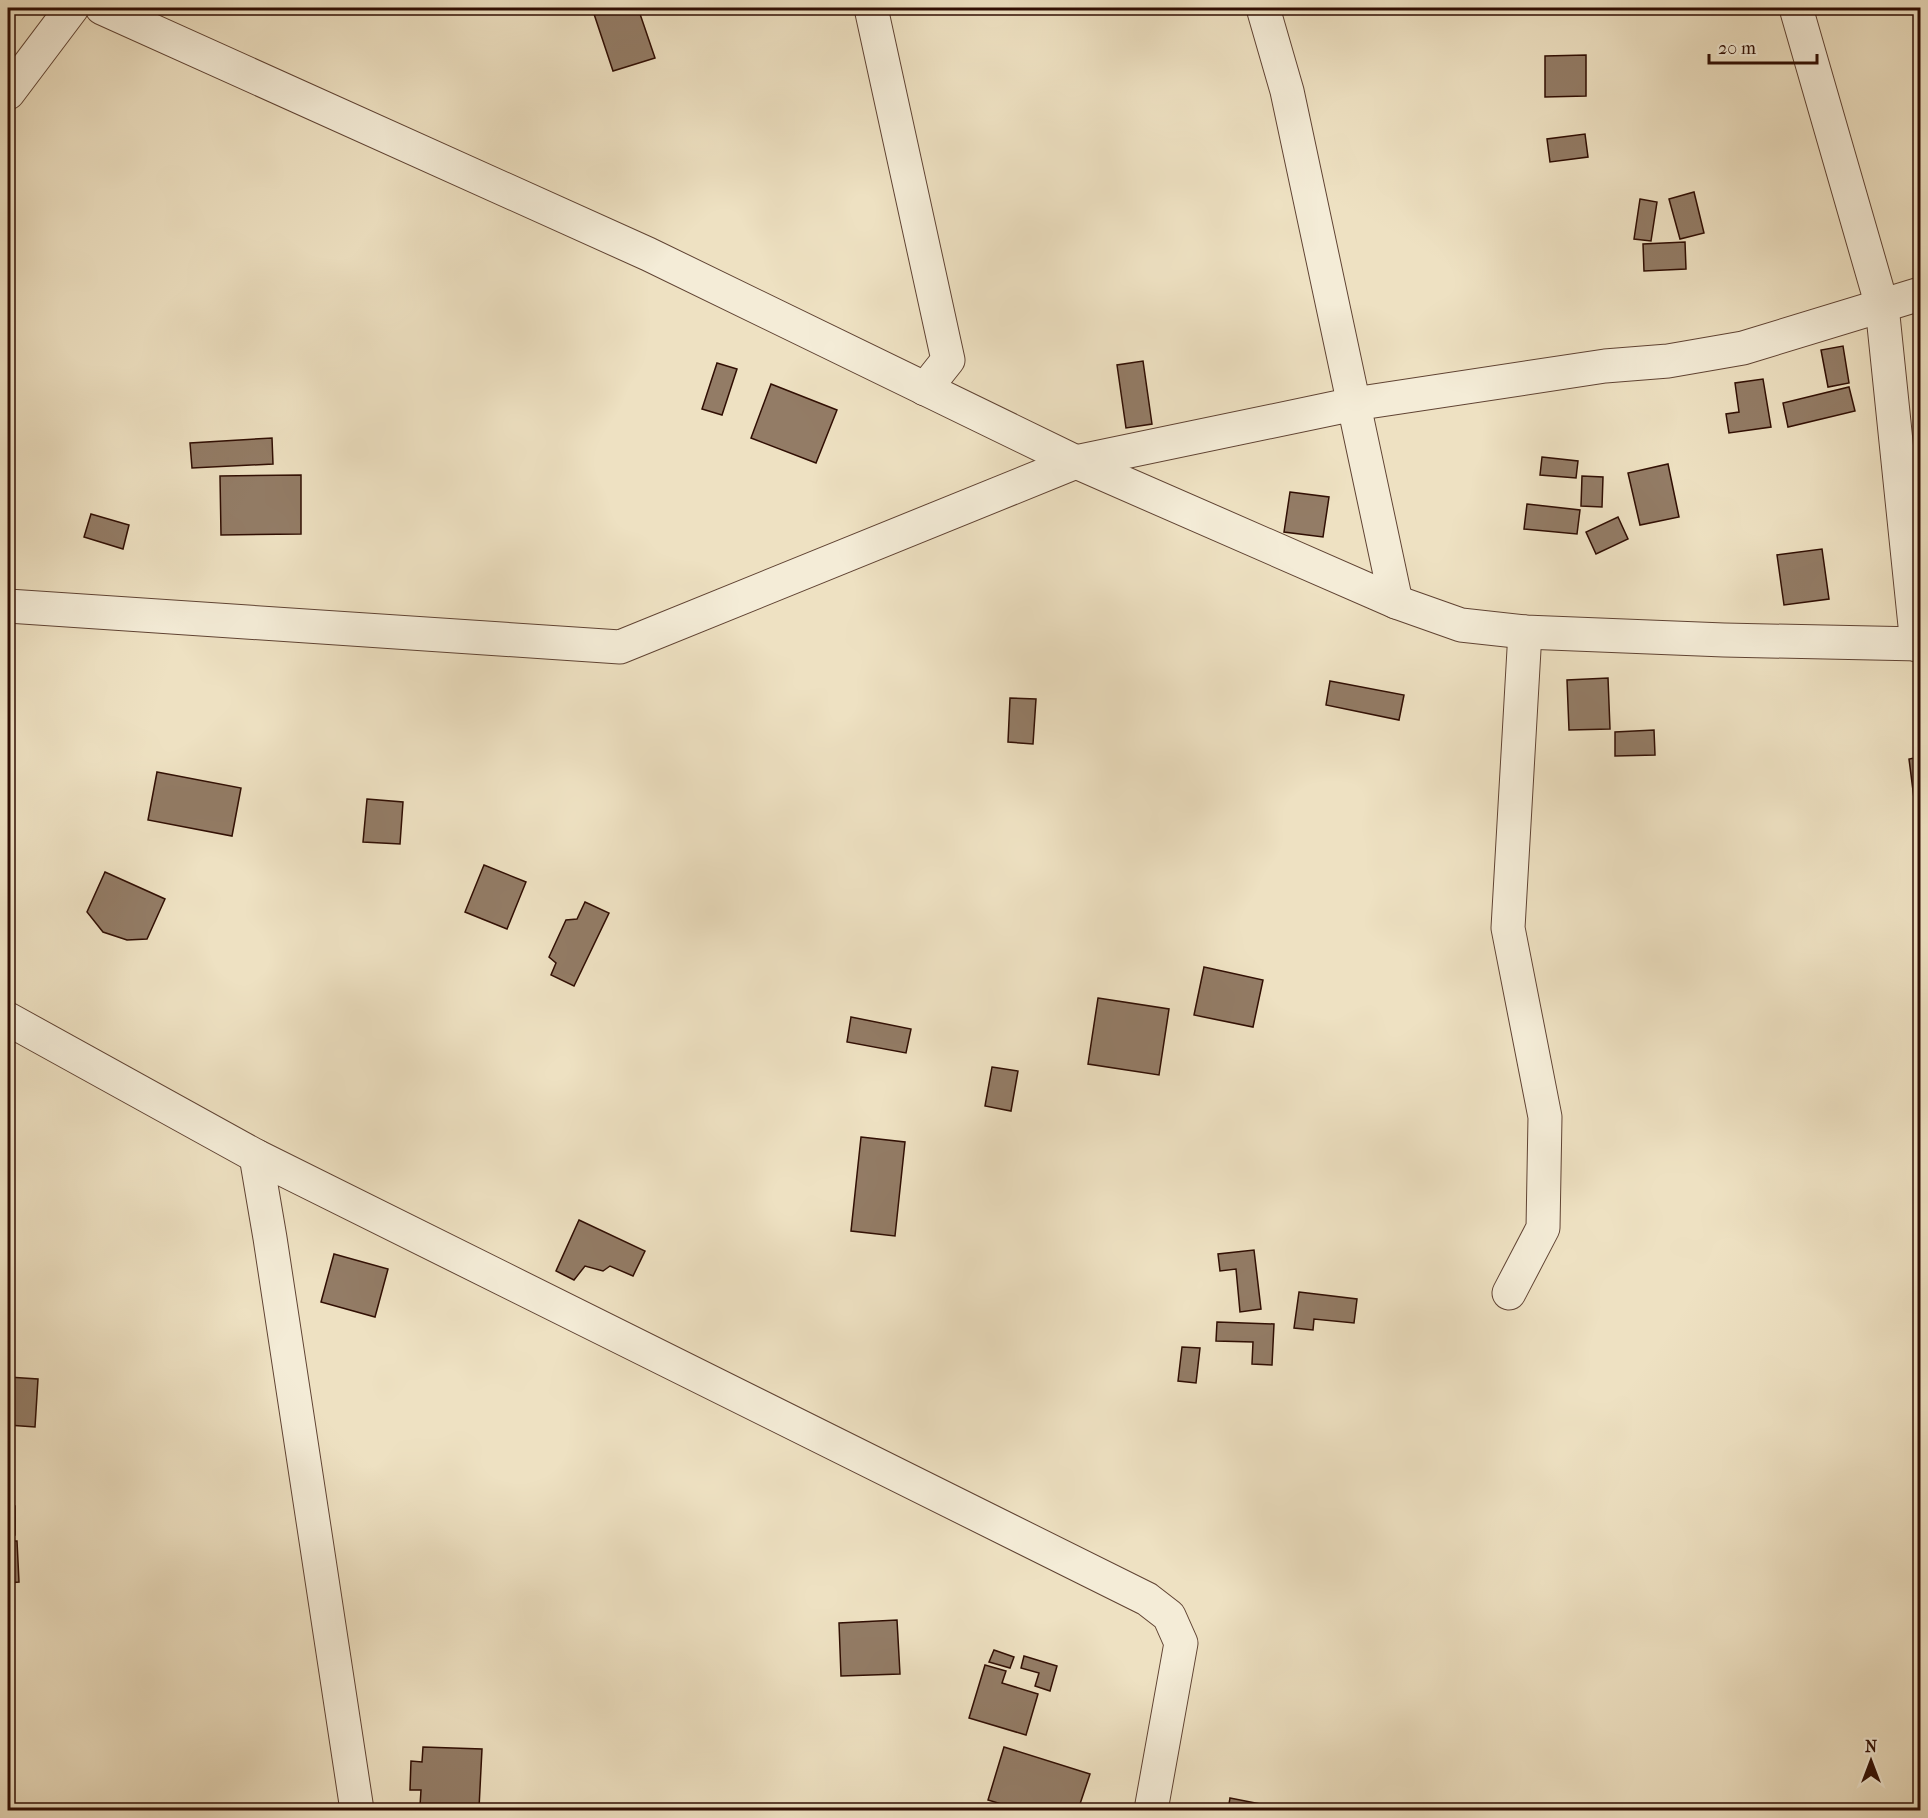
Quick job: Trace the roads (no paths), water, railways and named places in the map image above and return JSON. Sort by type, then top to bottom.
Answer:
[{"type":"street","points":[[8,93],[72,8]]},
{"type":"street","points":[[102,8],[648,254],[1076,462],[1396,602],[1461,625],[1525,632],[1919,645],[1882,306],[1796,8]]},
{"type":"street","points":[[871,8],[948,360],[925,389]]},
{"type":"street","points":[[1263,8],[1287,91],[1396,602]]},
{"type":"street","points":[[8,606],[620,647],[1076,462],[1354,404],[1605,366],[1668,361],[1743,348],[1920,294]]},
{"type":"street","points":[[1509,1293],[1542,1228],[1545,1118],[1508,928],[1525,632]]},
{"type":"street","points":[[8,1018],[256,1156],[1147,1599],[1169,1616],[1181,1643],[1151,1810]]},
{"type":"street","points":[[256,1156],[357,1810]]}]
